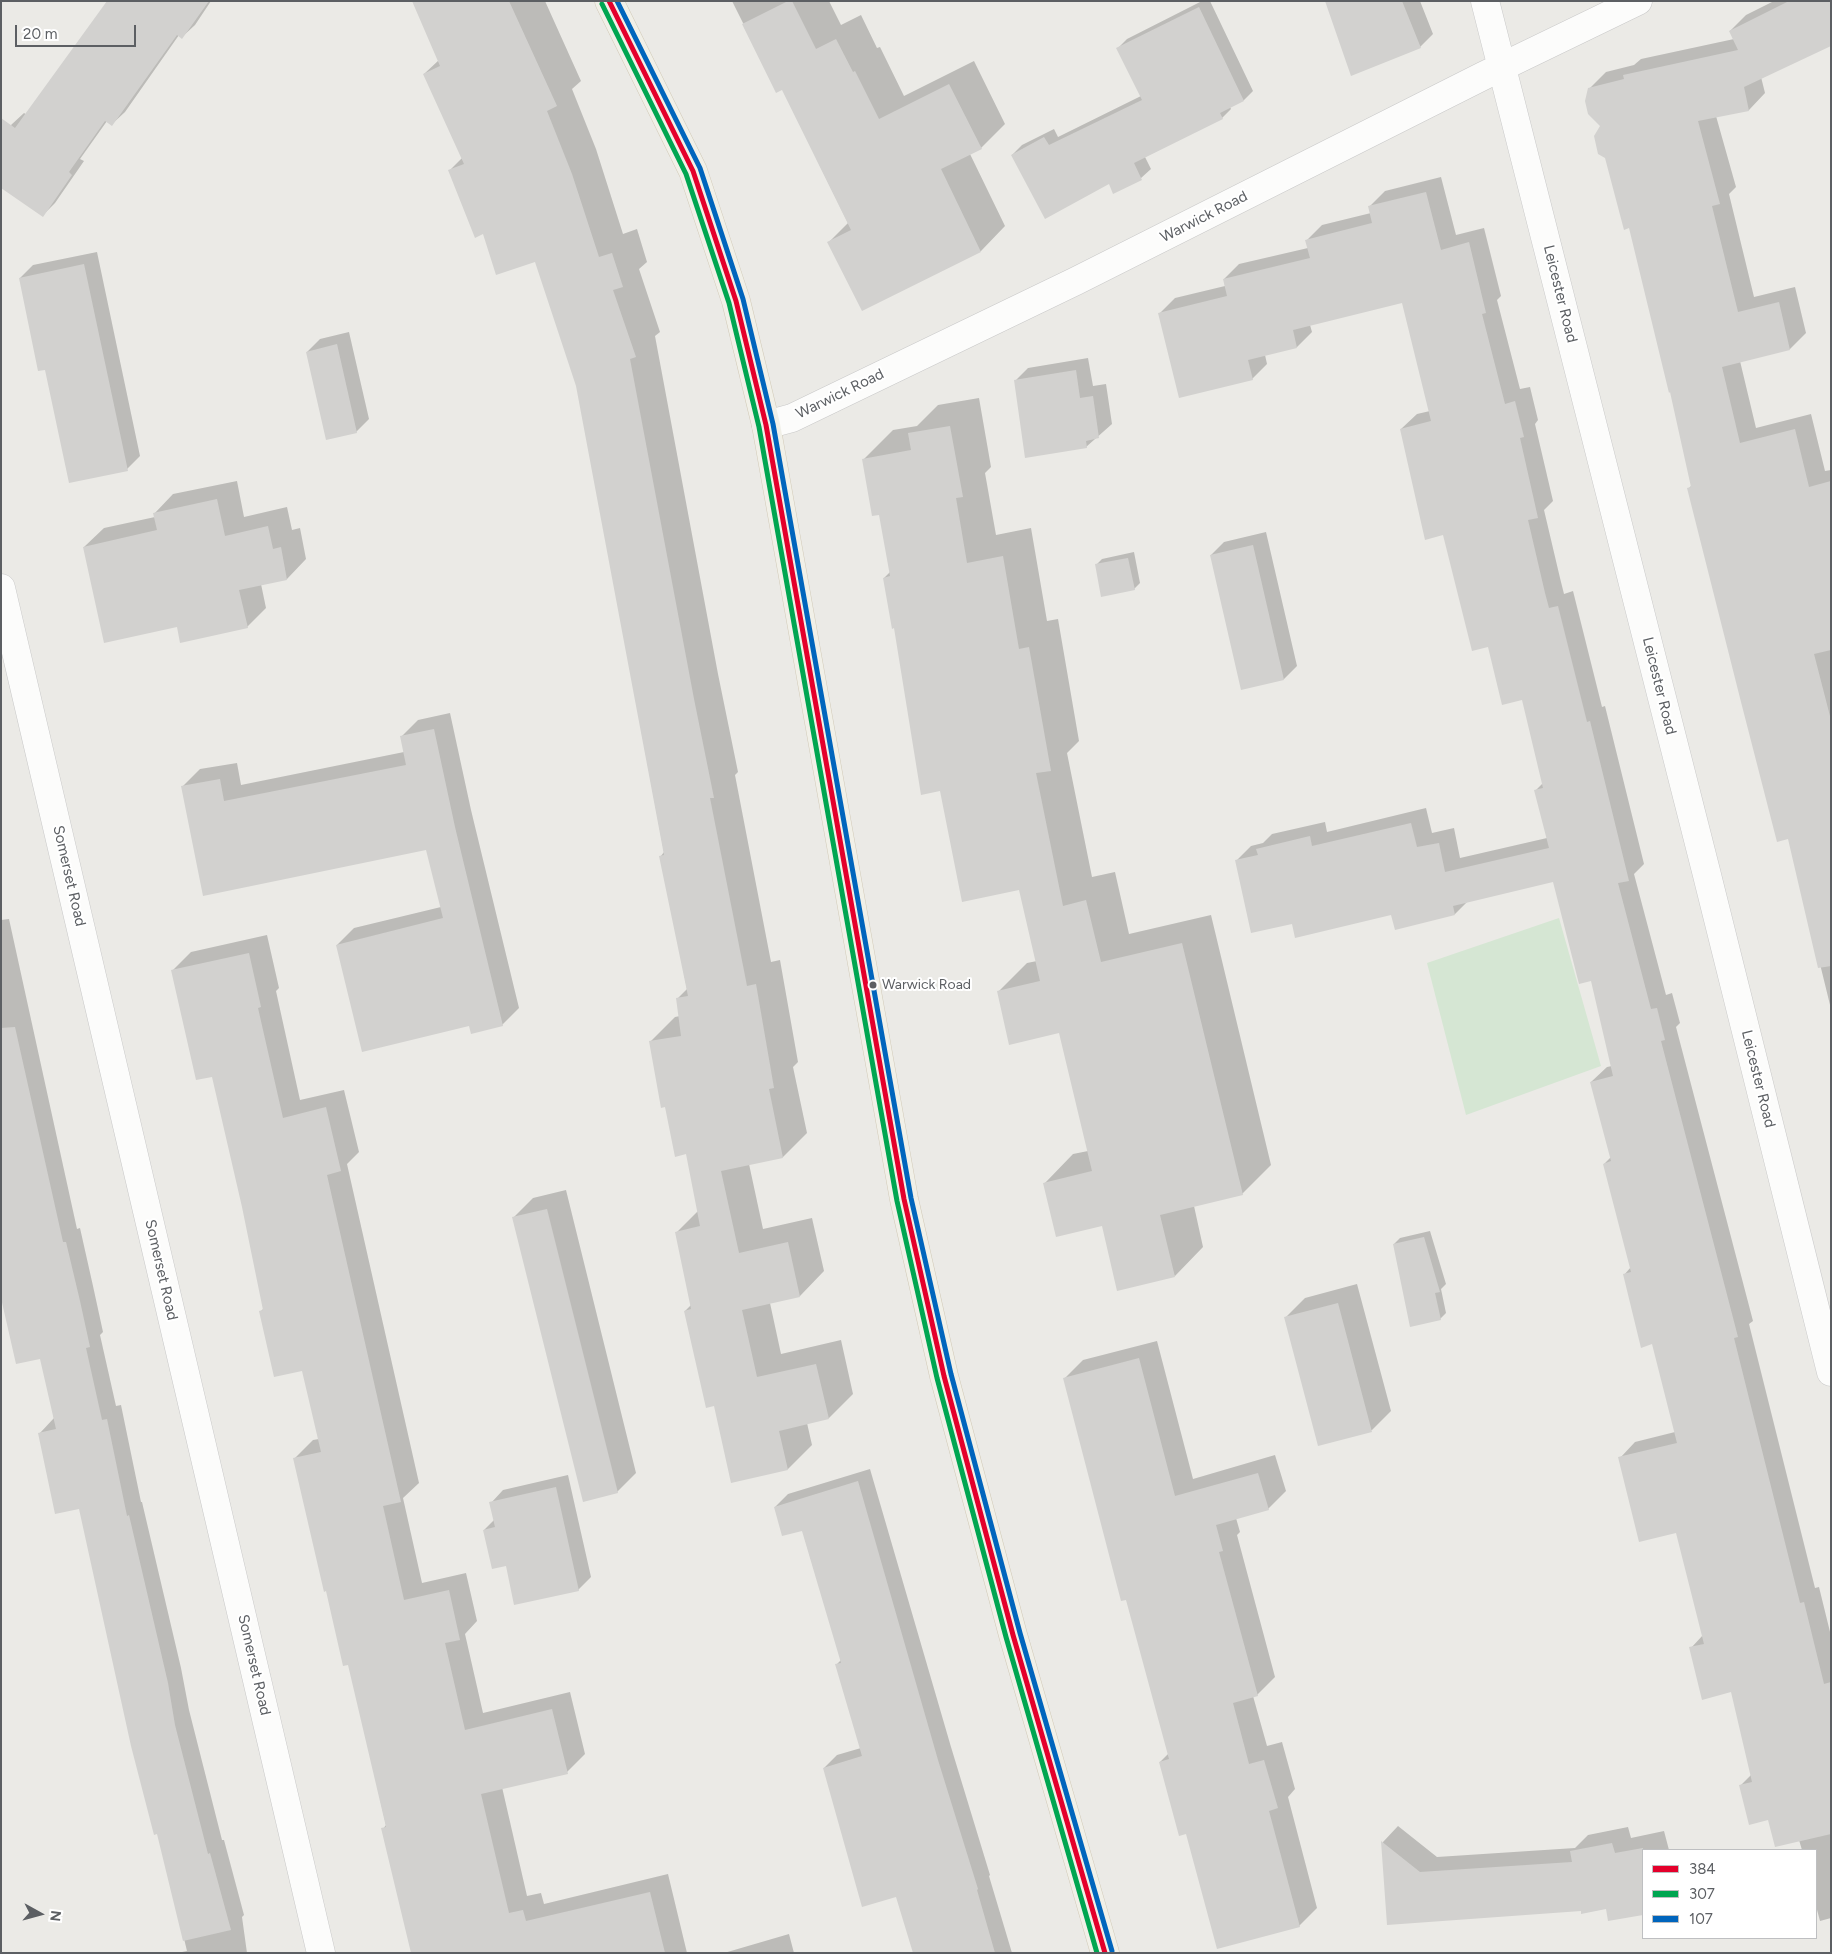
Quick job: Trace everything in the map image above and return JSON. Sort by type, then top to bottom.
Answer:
[{"type":"main road","points":[[609,1],[693,171],[736,301],[766,425],[904,1199],[944,1376],[1013,1635],[1105,1953]]},
{"type":"street","name":"Leicester Road","points":[[1485,1],[1712,894],[1831,1372]]},
{"type":"street","name":"Warwick Road","points":[[766,425],[792,418],[1076,281],[1502,67],[1638,1]]},
{"type":"street","name":"Somerset Road","points":[[1,588],[322,1953]]},
{"type":"green space","points":[[1559,918],[1601,1066],[1466,1115],[1427,963]]},
{"type":"building","points":[[107,1],[209,1],[182,39],[177,35],[112,126],[105,121],[69,172],[72,175],[43,217],[1,188],[1,118],[15,128]]},
{"type":"building","points":[[412,1],[509,1],[557,106],[547,111],[572,174],[599,257],[612,253],[623,287],[613,290],[636,357],[630,359],[714,798],[710,798],[747,986],[756,984],[774,1088],[769,1089],[783,1158],[721,1171],[739,1253],[788,1242],[800,1297],[742,1310],[757,1377],[816,1364],[829,1419],[779,1431],[788,1470],[731,1483],[714,1406],[706,1408],[684,1311],[691,1309],[675,1232],[700,1226],[686,1154],[675,1157],[665,1107],[661,1108],[649,1041],[681,1036],[676,998],[688,996],[659,856],[664,855],[576,386],[535,262],[496,275],[483,234],[475,238],[448,170],[464,164],[423,74],[440,66]]},
{"type":"building","points":[[788,1],[792,1],[816,49],[836,39],[853,72],[855,71],[879,119],[949,84],[982,149],[941,169],[981,252],[862,311],[827,242],[851,230],[782,90],[776,93],[742,24]]},
{"type":"building","points":[[1325,1],[1402,1],[1421,48],[1351,76]]},
{"type":"building","points":[[1789,1],[1831,1],[1831,46],[1744,87],[1749,111],[1698,121],[1720,204],[1712,206],[1738,312],[1779,302],[1790,350],[1722,367],[1740,443],[1795,429],[1809,487],[1831,481],[1831,650],[1814,654],[1831,720],[1831,966],[1818,968],[1788,839],[1777,842],[1741,702],[1687,488],[1691,487],[1670,392],[1629,228],[1624,230],[1605,158],[1598,154],[1594,136],[1600,126],[1588,114],[1585,101],[1588,88],[1624,79],[1623,75],[1738,50],[1729,31]]},
{"type":"building","points":[[1199,7],[1244,101],[1220,113],[1223,119],[1134,163],[1142,180],[1113,194],[1109,184],[1045,219],[1011,155],[1044,137],[1049,145],[1142,100],[1116,48]]},
{"type":"building","points":[[1426,192],[1441,250],[1469,242],[1486,313],[1482,314],[1505,404],[1515,401],[1524,437],[1520,438],[1538,518],[1528,520],[1545,593],[1549,608],[1558,606],[1587,722],[1590,721],[1629,881],[1618,883],[1651,1009],[1657,1008],[1665,1040],[1661,1041],[1738,1337],[1734,1338],[1800,1603],[1804,1602],[1824,1684],[1831,1682],[1831,1834],[1775,1847],[1768,1820],[1749,1825],[1739,1785],[1752,1782],[1731,1692],[1702,1700],[1689,1647],[1704,1644],[1676,1533],[1639,1542],[1618,1457],[1677,1443],[1652,1344],[1641,1348],[1623,1274],[1631,1272],[1603,1164],[1611,1161],[1590,1082],[1613,1076],[1591,981],[1579,984],[1553,882],[1453,906],[1455,915],[1395,930],[1391,915],[1295,938],[1292,924],[1251,933],[1235,860],[1258,855],[1256,849],[1310,836],[1312,846],[1411,823],[1417,847],[1439,843],[1445,872],[1549,848],[1534,790],[1543,788],[1522,700],[1502,705],[1488,647],[1472,651],[1443,535],[1425,540],[1400,429],[1431,421],[1402,303],[1293,330],[1297,348],[1248,360],[1253,380],[1179,398],[1158,313],[1227,296],[1223,279],[1310,258],[1305,240],[1372,223],[1368,206]]},
{"type":"building","points":[[84,264],[128,471],[69,483],[45,370],[38,371],[19,278]]},
{"type":"building","points":[[337,344],[357,433],[326,440],[306,352]]},
{"type":"building","points":[[1076,370],[1080,398],[1093,396],[1099,438],[1086,441],[1087,448],[1025,458],[1014,380]]},
{"type":"building","points":[[950,426],[963,497],[956,498],[967,563],[1003,556],[1019,649],[1029,647],[1051,771],[1036,773],[1063,906],[1086,900],[1101,962],[1182,943],[1243,1195],[1160,1215],[1175,1277],[1117,1291],[1102,1226],[1056,1237],[1043,1183],[1092,1171],[1059,1033],[1009,1045],[997,991],[1040,981],[1019,890],[962,902],[940,791],[921,795],[894,628],[892,629],[883,578],[890,576],[879,515],[872,516],[862,459],[911,450],[908,433]]},
{"type":"building","points":[[217,499],[225,536],[268,526],[273,549],[281,547],[287,580],[239,590],[248,628],[180,643],[177,627],[104,643],[83,547],[157,530],[153,513]]},
{"type":"building","points":[[1253,545],[1284,680],[1241,690],[1210,555]]},
{"type":"building","points":[[1128,558],[1135,590],[1101,597],[1095,564]]},
{"type":"building","points":[[434,729],[455,827],[503,1026],[471,1034],[469,1026],[362,1052],[336,945],[443,918],[426,850],[203,896],[181,786],[220,779],[224,801],[406,765],[400,736]]},
{"type":"building","points":[[249,953],[261,1007],[258,1008],[283,1118],[326,1107],[341,1171],[327,1175],[401,1502],[383,1506],[404,1600],[449,1590],[460,1640],[445,1643],[465,1730],[552,1709],[568,1774],[481,1794],[509,1913],[523,1910],[526,1921],[650,1892],[665,1953],[411,1953],[381,1828],[386,1827],[348,1665],[343,1666],[293,1458],[321,1452],[302,1371],[274,1377],[259,1311],[263,1310],[242,1207],[212,1077],[196,1080],[171,970]]},
{"type":"building","points":[[15,1027],[63,1242],[66,1242],[80,1301],[90,1347],[86,1348],[102,1420],[107,1419],[127,1516],[129,1515],[168,1683],[175,1725],[208,1854],[210,1853],[231,1930],[183,1941],[157,1834],[154,1835],[131,1746],[79,1509],[55,1514],[38,1433],[56,1429],[40,1359],[16,1364],[1,1298],[1,1028]]},
{"type":"building","points":[[547,1209],[618,1493],[583,1502],[512,1217]]},
{"type":"building","points":[[1424,1237],[1440,1292],[1435,1293],[1441,1320],[1410,1327],[1393,1244]]},
{"type":"building","points":[[1338,1303],[1372,1432],[1318,1446],[1284,1317]]},
{"type":"building","points":[[1139,1358],[1175,1496],[1258,1473],[1269,1510],[1216,1525],[1223,1551],[1219,1552],[1258,1696],[1233,1703],[1249,1764],[1264,1760],[1278,1808],[1269,1811],[1300,1927],[1217,1949],[1186,1834],[1179,1836],[1159,1762],[1169,1759],[1126,1600],[1121,1601],[1063,1378]]},
{"type":"building","points":[[858,1481],[938,1760],[978,1889],[995,1953],[913,1953],[896,1897],[862,1907],[823,1768],[862,1756],[835,1664],[841,1663],[802,1531],[782,1536],[774,1507]]},
{"type":"building","points":[[556,1487],[579,1591],[514,1605],[506,1566],[492,1569],[483,1530],[495,1527],[489,1502]]},
{"type":"building","points":[[1381,1841],[1420,1872],[1572,1862],[1570,1851],[1612,1843],[1615,1853],[1643,1848],[1642,1915],[1608,1921],[1606,1909],[1581,1914],[1581,1911],[1387,1925]]},
{"type":"transit line","name":"384","points":[[609,1],[693,171],[736,301],[766,425],[904,1199],[944,1376],[1013,1635],[1105,1953]]},
{"type":"transit line","name":"107","points":[[617,1],[700,168],[743,299],[773,424],[911,1198],[951,1374],[1020,1633],[1112,1951]]},
{"type":"transit line","name":"307","points":[[602,4],[686,174],[729,303],[759,427],[897,1201],[937,1378],[1006,1637],[1097,1953]]},
{"type":"place","name":"Warwick Road","points":[[873,985]]}]
